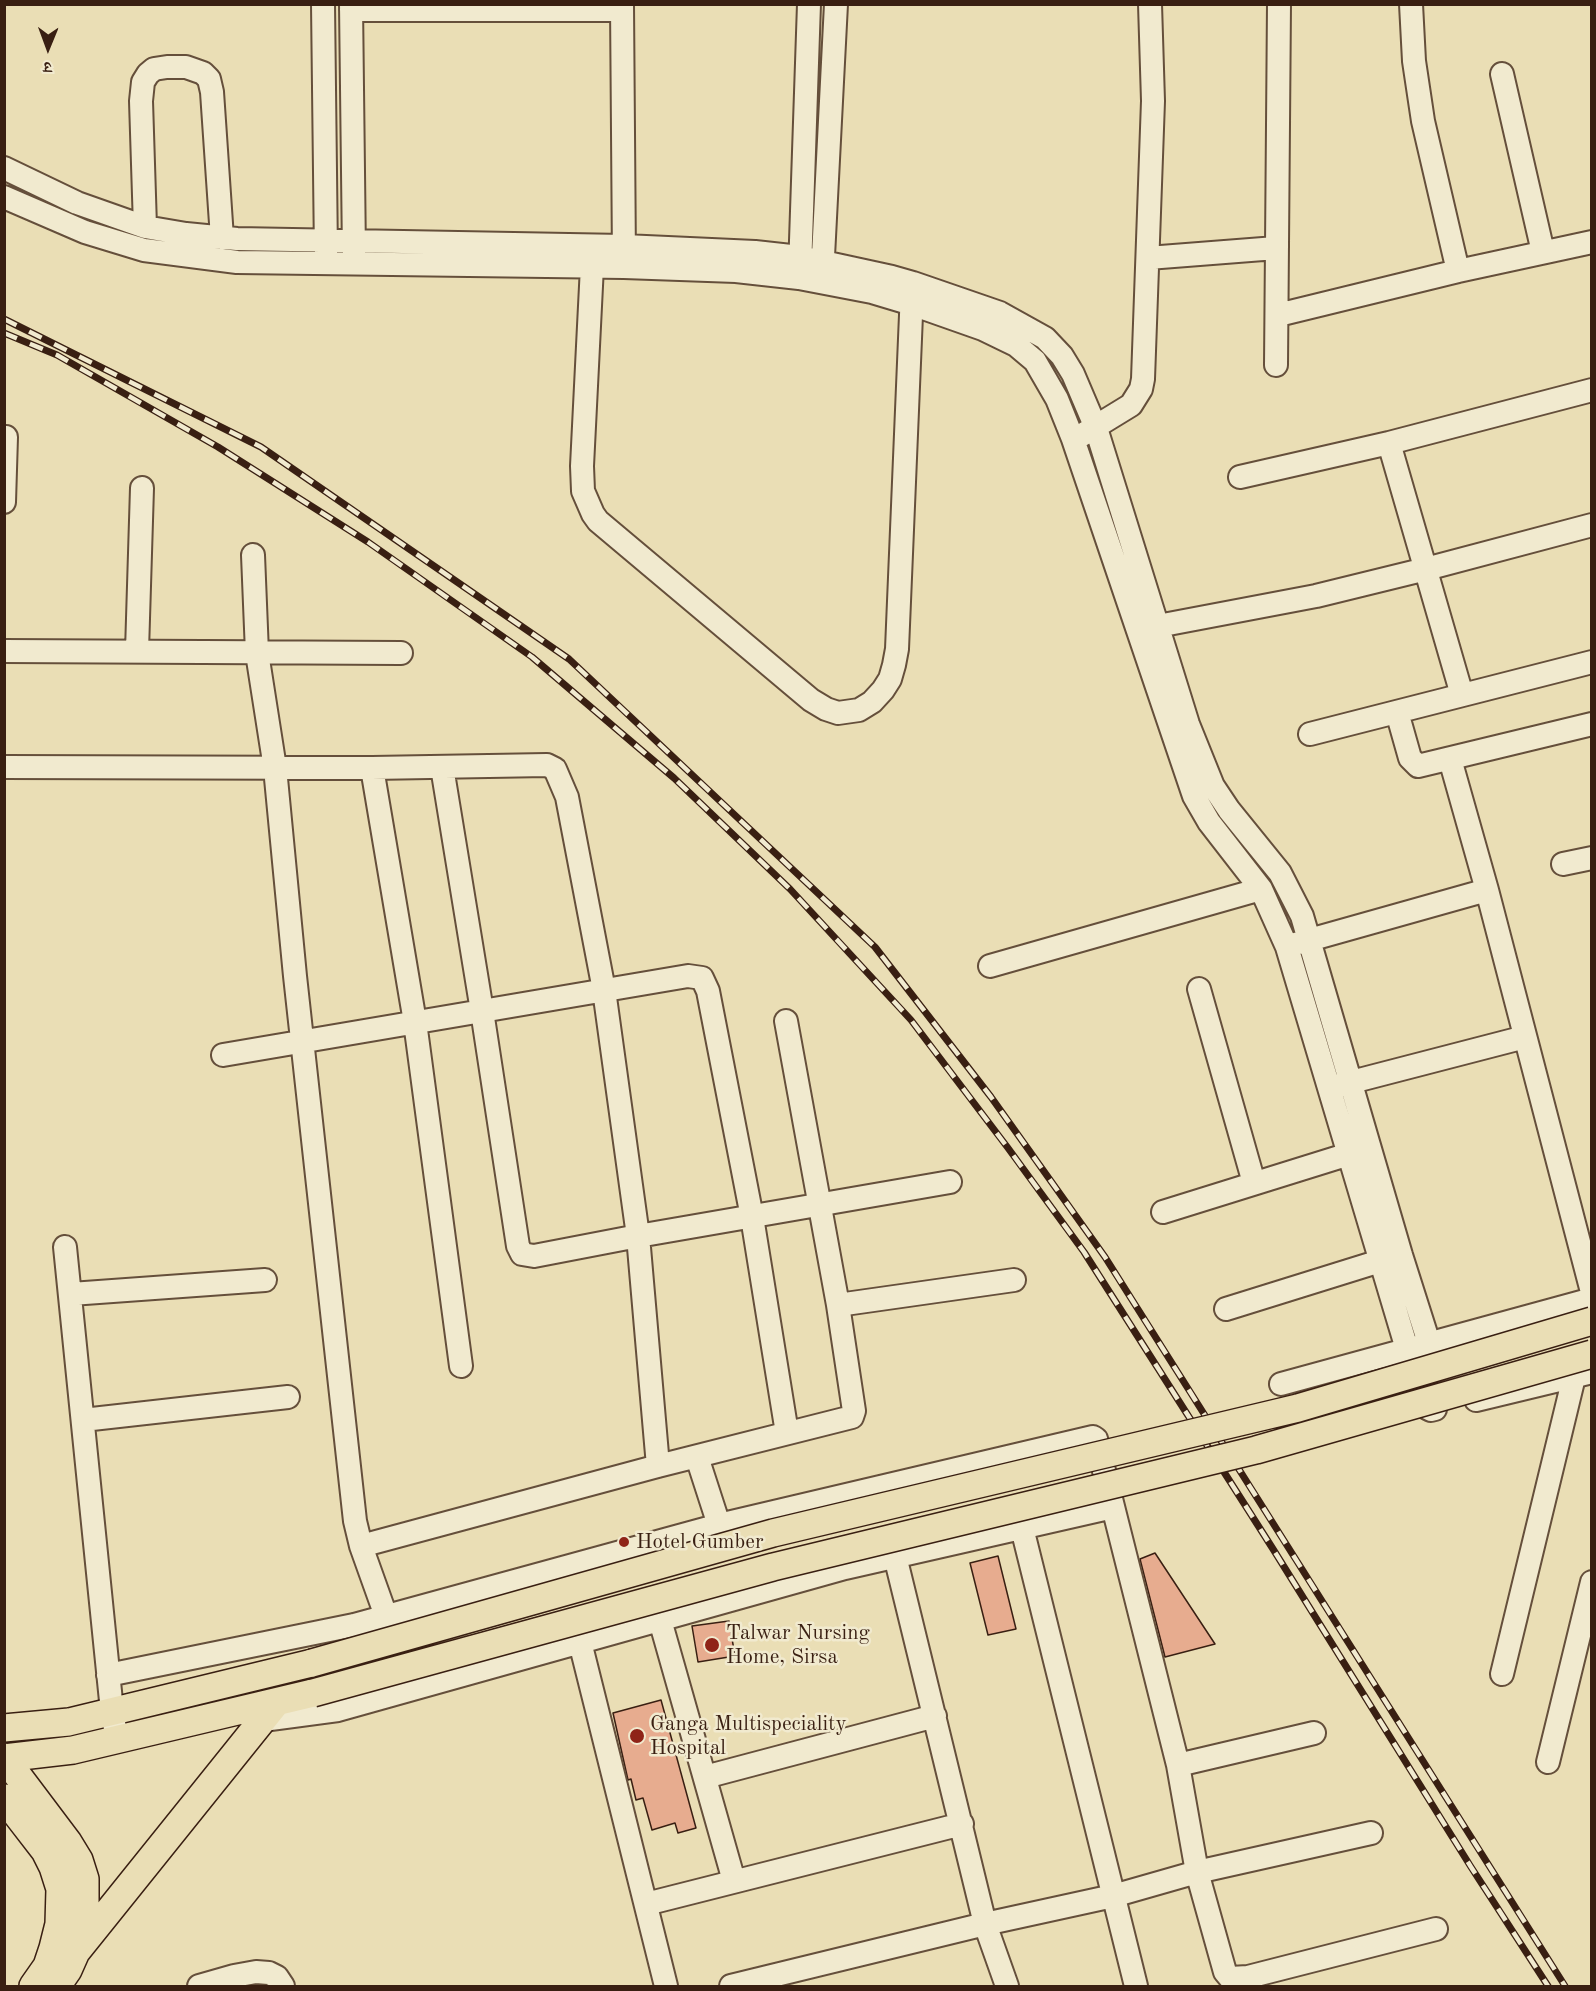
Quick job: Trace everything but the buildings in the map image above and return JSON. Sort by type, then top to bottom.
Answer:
[{"type":"main road","points":[[4,1728],[69,1722],[312,1663],[773,1533],[1298,1407],[1592,1321]]},
{"type":"main road","points":[[5,1758],[73,1750],[269,1712],[313,1694],[773,1566],[1256,1450],[1592,1354]]},
{"type":"main road","points":[[76,1952],[269,1712]]},
{"type":"main road","points":[[5,1758],[68,1842],[79,1860],[85,1879],[82,1931],[63,1984]]},
{"type":"main road","points":[[4,1798],[45,1851],[60,1889],[59,1924],[53,1948],[47,1966],[33,1986]]},
{"type":"street","points":[[323,4],[326,252]]},
{"type":"street","points":[[800,267],[809,4]]},
{"type":"street","points":[[822,272],[836,4]]},
{"type":"street","points":[[1073,439],[1096,428],[1131,405],[1141,389],[1153,101],[1150,4]]},
{"type":"street","points":[[1276,366],[1279,4]]},
{"type":"street","points":[[1411,4],[1414,61],[1423,121],[1458,271]]},
{"type":"street","points":[[354,252],[351,7],[622,7],[624,257]]},
{"type":"street","points":[[145,227],[141,101],[143,82],[154,69],[186,68],[203,73],[209,79],[212,92],[222,238]]},
{"type":"street","points":[[1502,74],[1543,252]]},
{"type":"street","points":[[4,168],[76,203],[145,227],[326,252]]},
{"type":"street","points":[[4,197],[85,232],[144,250],[237,262],[326,252],[624,257],[736,271],[800,267],[822,272],[892,277],[912,294],[1016,345],[1035,361],[1057,399],[1147,628],[1213,786],[1229,810],[1280,873],[1302,916],[1370,1148],[1407,1349],[1427,1408],[1431,1410],[1583,1374],[1502,1674]]},
{"type":"street","points":[[1278,315],[1458,271],[1592,242]]},
{"type":"street","points":[[1148,258],[1276,248]]},
{"type":"street","points":[[354,252],[592,266],[624,257]]},
{"type":"street","points":[[592,266],[582,466],[583,491],[593,514],[598,521],[811,700],[826,709],[838,712],[858,710],[872,702],[883,690],[894,665],[898,637],[912,294]]},
{"type":"street","points":[[912,294],[1000,313],[1045,338],[1062,356],[1074,374],[1096,428],[1147,628],[1194,796],[1209,822],[1261,889],[1274,916],[1287,947],[1348,1154],[1391,1258],[1431,1343]]},
{"type":"street","points":[[1240,477],[1389,443],[1592,390]]},
{"type":"street","points":[[4,502],[6,437]]},
{"type":"street","points":[[1389,443],[1462,695]]},
{"type":"street","points":[[137,651],[142,488]]},
{"type":"street","points":[[1147,628],[1316,596],[1592,525]]},
{"type":"street","points":[[254,555],[257,653],[275,768],[302,1041],[355,1521],[361,1546],[386,1616]]},
{"type":"street","points":[[4,651],[401,653]]},
{"type":"street","points":[[1310,734],[1592,662]]},
{"type":"street","points":[[1397,712],[1412,762],[1418,766],[1592,724]]},
{"type":"street","points":[[1450,759],[1487,890],[1592,1292]]},
{"type":"street","points":[[4,767],[372,768],[547,765],[555,769],[567,797],[604,990],[638,1236],[658,1466]]},
{"type":"street","points":[[442,767],[518,1246],[522,1254],[534,1256],[950,1182]]},
{"type":"street","points":[[372,768],[415,1022],[461,1366]]},
{"type":"street","points":[[1563,864],[1592,858]]},
{"type":"street","points":[[990,966],[1261,889]]},
{"type":"street","points":[[1287,947],[1487,890]]},
{"type":"street","points":[[223,1055],[688,976],[702,978],[708,991],[752,1217],[787,1433]]},
{"type":"street","points":[[1199,989],[1254,1183]]},
{"type":"street","points":[[361,1546],[658,1466],[850,1419],[854,1416],[838,1305],[786,1022]]},
{"type":"street","points":[[1328,1088],[1525,1037]]},
{"type":"street","points":[[1163,1212],[1370,1148]]},
{"type":"street","points":[[65,1247],[108,1676],[117,1740]]},
{"type":"street","points":[[1226,1309],[1391,1258]]},
{"type":"street","points":[[71,1294],[265,1280]]},
{"type":"street","points":[[838,1305],[1014,1280]]},
{"type":"street","points":[[1281,1384],[1592,1299]]},
{"type":"street","points":[[83,1420],[288,1397]]},
{"type":"street","points":[[108,1676],[354,1624],[719,1525],[1091,1437],[1096,1439],[1178,1765],[1197,1872],[1225,1972],[1230,1978],[1276,1978],[1436,1929]]},
{"type":"street","points":[[697,1457],[719,1525]]},
{"type":"street","points":[[269,1712],[338,1710],[845,1568],[1113,1507]]},
{"type":"street","points":[[1022,1528],[1136,1986]]},
{"type":"street","points":[[895,1556],[985,1924],[1006,1986]]},
{"type":"street","points":[[1548,1762],[1592,1582]]},
{"type":"street","points":[[660,1620],[734,1881]]},
{"type":"street","points":[[580,1642],[666,1986]]},
{"type":"street","points":[[705,1777],[935,1716]]},
{"type":"street","points":[[1178,1765],[1314,1733]]},
{"type":"street","points":[[646,1904],[962,1824]]},
{"type":"street","points":[[731,1986],[985,1924],[1113,1896],[1197,1872],[1371,1833]]},
{"type":"street","points":[[199,1986],[256,1972],[268,1973],[277,1977],[283,1986]]},
{"type":"railway","points":[[4,319],[261,447],[569,659],[875,947],[991,1097],[1105,1257],[1565,1986]]},
{"type":"railway","points":[[4,333],[57,355],[218,447],[368,542],[532,657],[674,778],[790,889],[911,1020],[1084,1252],[1548,1986]]},
{"type":"place","name":"Hotel Gumber","points":[[624,1542]]},
{"type":"place","name":"Talwar Nursing Home, Sirsa","points":[[712,1645]]},
{"type":"place","name":"Ganga Multispeciality Hospital","points":[[637,1736]]}]
